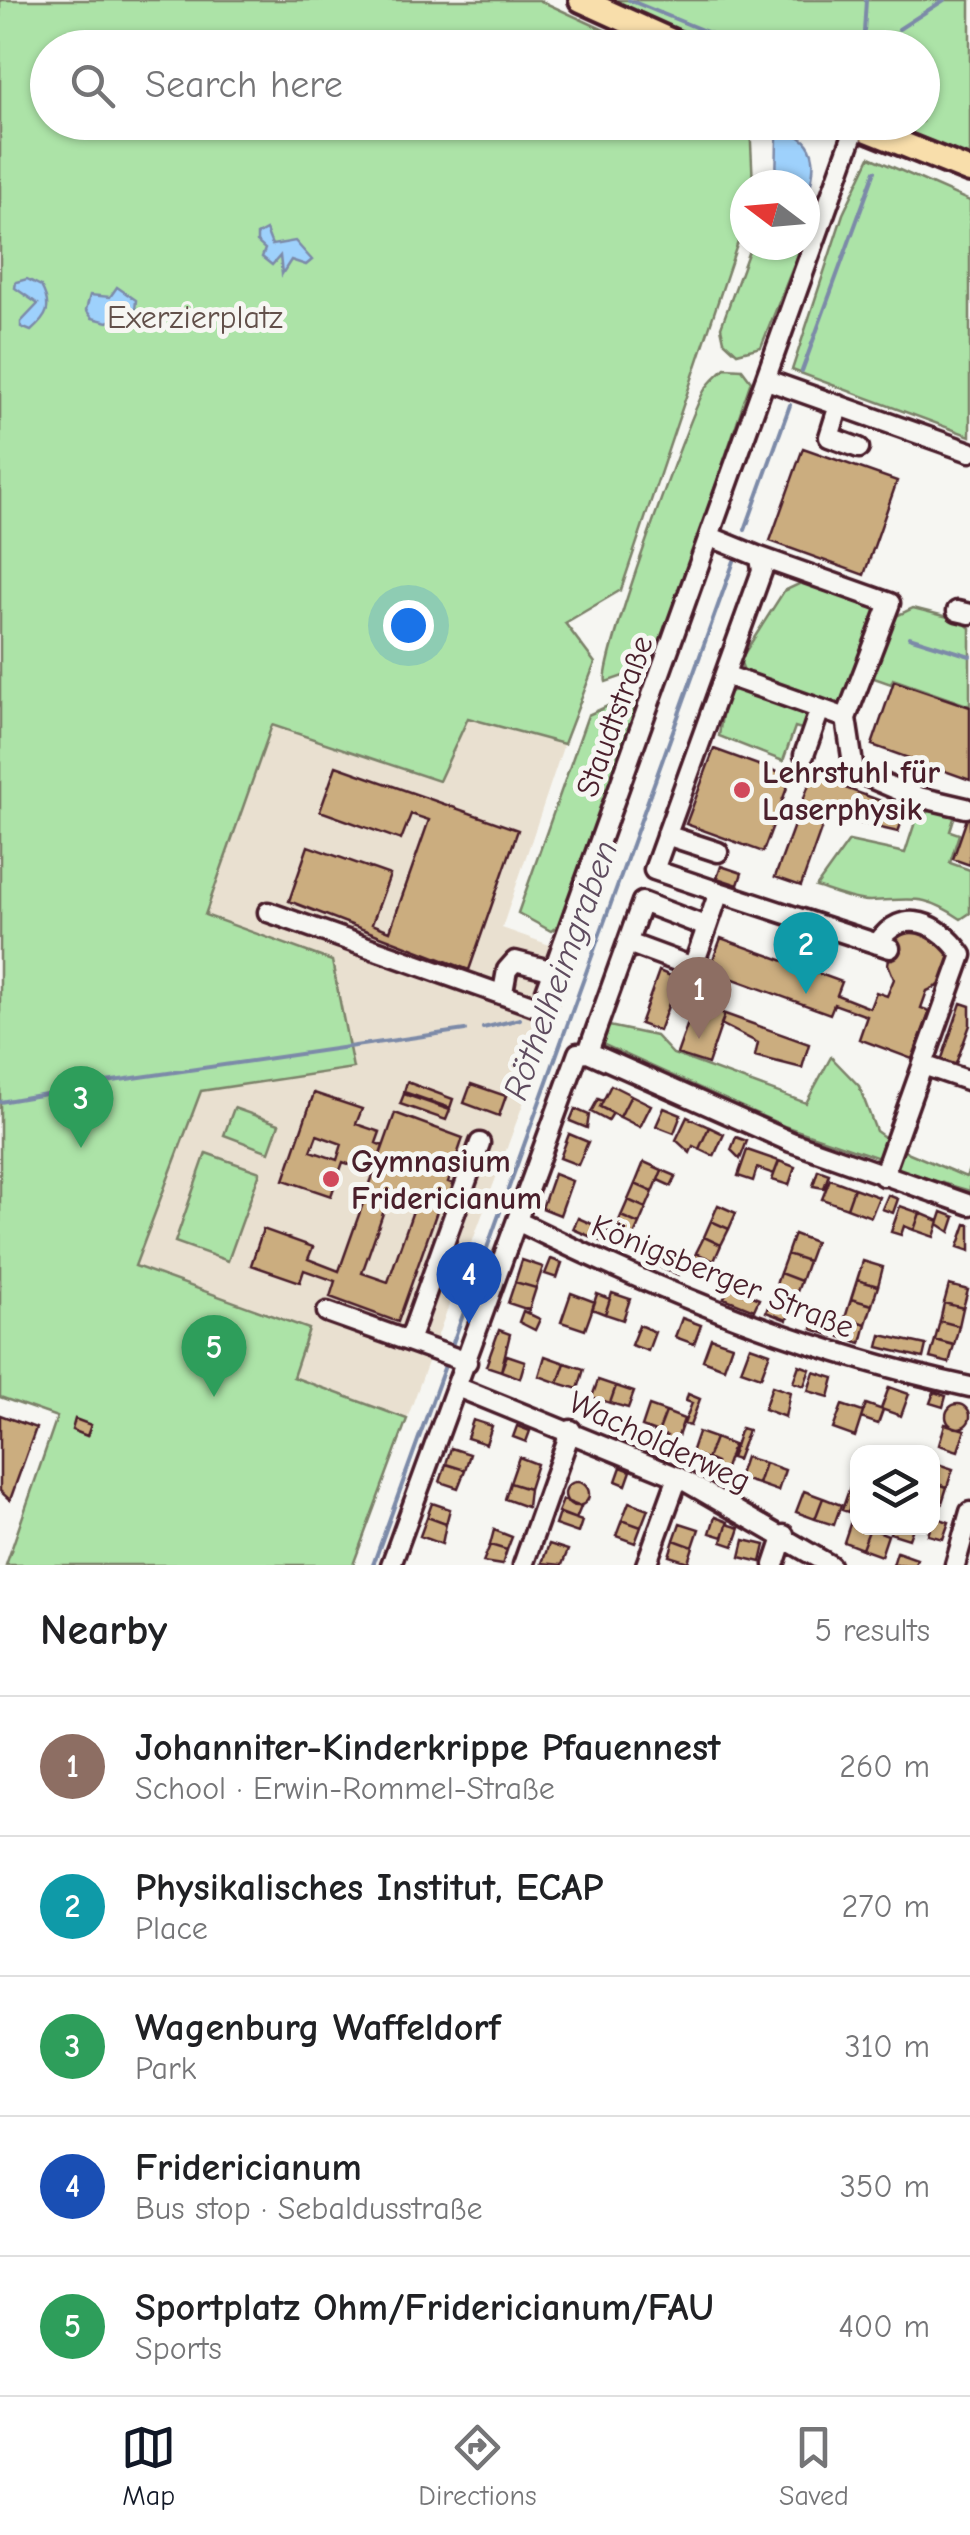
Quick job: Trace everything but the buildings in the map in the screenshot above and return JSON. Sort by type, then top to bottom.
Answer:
[{"type":"main road","points":[[581,0],[647,30]]},
{"type":"main road","points":[[892,140],[970,171]]},
{"type":"street","name":"Staudtstraße","points":[[504,992],[540,1008],[766,380],[847,140]]},
{"type":"street","points":[[766,380],[970,452]]},
{"type":"street","points":[[838,405],[828,437],[859,448]]},
{"type":"street","points":[[710,538],[890,603],[846,718],[854,771],[910,795],[966,808]]},
{"type":"street","points":[[391,1565],[463,1361],[628,944],[762,571],[760,557]]},
{"type":"street","points":[[725,675],[846,718]]},
{"type":"street","points":[[804,755],[820,709]]},
{"type":"street","points":[[666,835],[718,852]]},
{"type":"street","points":[[654,870],[883,946],[901,922],[929,921],[947,933],[962,955],[883,1176]]},
{"type":"street","points":[[628,944],[693,966],[719,892]]},
{"type":"street","points":[[642,902],[707,926]]},
{"type":"street","points":[[268,912],[487,990],[504,992],[507,970],[515,961],[554,972]]},
{"type":"street","points":[[583,1052],[726,1116],[970,1205]]},
{"type":"street","points":[[923,1066],[970,1081]]},
{"type":"street","points":[[409,1342],[480,1144]]},
{"type":"street","name":"Königsberger Straße","points":[[518,1221],[754,1328],[830,1354],[970,1387]]},
{"type":"street","points":[[327,1312],[463,1361]]},
{"type":"street","name":"Wacholderweg","points":[[457,1387],[678,1477],[830,1565]]},
{"type":"street","points":[[524,1565],[570,1430]]},
{"type":"street","points":[[646,1565],[678,1477]]},
{"type":"street","points":[[955,1565],[970,1512]]},
{"type":"street","points":[[774,1565],[784,1535]]},
{"type":"shaded area","points":[[468,718],[564,744],[502,928],[578,955],[407,1419],[292,1377],[308,1329],[135,1267],[201,1091],[353,1068],[332,961],[205,915],[272,725],[439,781]]},
{"type":"green space","name":"Exerzierplatz","points":[[0,0],[539,0],[604,30],[30,30],[30,140],[751,140],[752,170],[730,170],[732,260],[621,590],[565,623],[595,663],[564,744],[468,718],[439,781],[272,725],[205,915],[332,961],[353,1068],[201,1091],[135,1266],[309,1329],[293,1377],[407,1419],[353,1565],[6,1565],[57,1417],[0,1397]]},
{"type":"green space","points":[[602,0],[970,0],[970,157],[928,140],[940,140],[940,30],[671,30]]},
{"type":"green space","points":[[870,157],[970,201],[970,436],[792,370],[843,214]]},
{"type":"green space","points":[[746,260],[796,260],[761,347],[737,353],[724,341],[721,327]]},
{"type":"green space","points":[[725,368],[742,369],[751,381],[660,649],[635,672],[606,682],[616,633],[681,446],[704,391]]},
{"type":"green space","points":[[803,582],[876,603],[881,610],[850,699],[839,706],[745,674],[740,660],[784,591]]},
{"type":"green space","points":[[913,608],[960,620],[970,628],[970,706],[893,679],[891,684],[871,677],[892,618]]},
{"type":"green space","points":[[739,688],[807,712],[805,730],[795,727],[783,761],[719,736],[725,694]]},
{"type":"green space","points":[[614,703],[638,703],[563,922],[551,931],[518,913],[588,715]]},
{"type":"green space","points":[[933,808],[955,815],[950,831],[959,834],[950,863],[970,870],[970,913],[961,919],[927,902],[863,901],[816,887],[849,841],[905,853],[915,822]]},
{"type":"green space","points":[[609,1026],[656,1036],[673,1054],[806,1103],[831,1057],[859,1086],[876,1131],[887,1139],[882,1159],[784,1126],[602,1044]]},
{"type":"green space","points":[[234,1108],[279,1124],[269,1152],[224,1135]]},
{"type":"green space","points":[[900,1149],[966,1177],[970,1167],[970,1191],[895,1169]]},
{"type":"green space","points":[[206,1153],[260,1172],[228,1261],[175,1242]]},
{"type":"water","points":[[777,140],[804,140],[813,159],[813,170],[776,170]]},
{"type":"water","points":[[266,230],[272,245],[295,241],[312,260],[306,265],[291,260],[282,274],[280,256],[272,265],[262,257],[265,249],[257,242],[257,235]]},
{"type":"water","points":[[27,279],[41,286],[47,306],[31,331],[21,327],[21,322],[38,304],[15,288],[16,282]]},
{"type":"water","points":[[117,287],[136,300],[135,311],[108,322],[92,318],[86,310],[90,295],[110,297]]},
{"type":"waterway","points":[[629,0],[702,30]]},
{"type":"waterway","points":[[864,30],[866,0]]},
{"type":"waterway","points":[[899,29],[944,0]]},
{"type":"waterway","name":"Röthelheimgraben","points":[[802,371],[875,171]]},
{"type":"waterway","name":"Röthelheimgraben","points":[[745,530],[790,405]]},
{"type":"waterway","name":"Röthelheimgraben","points":[[450,1351],[734,561]]},
{"type":"waterway","points":[[909,637],[970,656]]},
{"type":"waterway","points":[[483,1028],[520,1019]]},
{"type":"waterway","points":[[99,1083],[465,1030]]},
{"type":"waterway","points":[[0,1102],[46,1094]]},
{"type":"waterway","name":"Röthelheimgraben","points":[[373,1565],[447,1360]]},
{"type":"place","name":"Lehrstuhl für Laserphysik","points":[[742,790]]},
{"type":"place","name":"Physikalisches Institut, ECAP","points":[[806,994]]},
{"type":"place","name":"Johanniter-Kinderkrippe Pfauennest","points":[[699,1039]]},
{"type":"place","name":"Wagenburg Waffeldorf","points":[[81,1148]]},
{"type":"place","name":"Gymnasium Fridericianum","points":[[331,1179]]},
{"type":"place","name":"Fridericianum","points":[[469,1324]]},
{"type":"place","name":"Sportplatz Ohm/Fridericianum/FAU","points":[[214,1397]]}]
